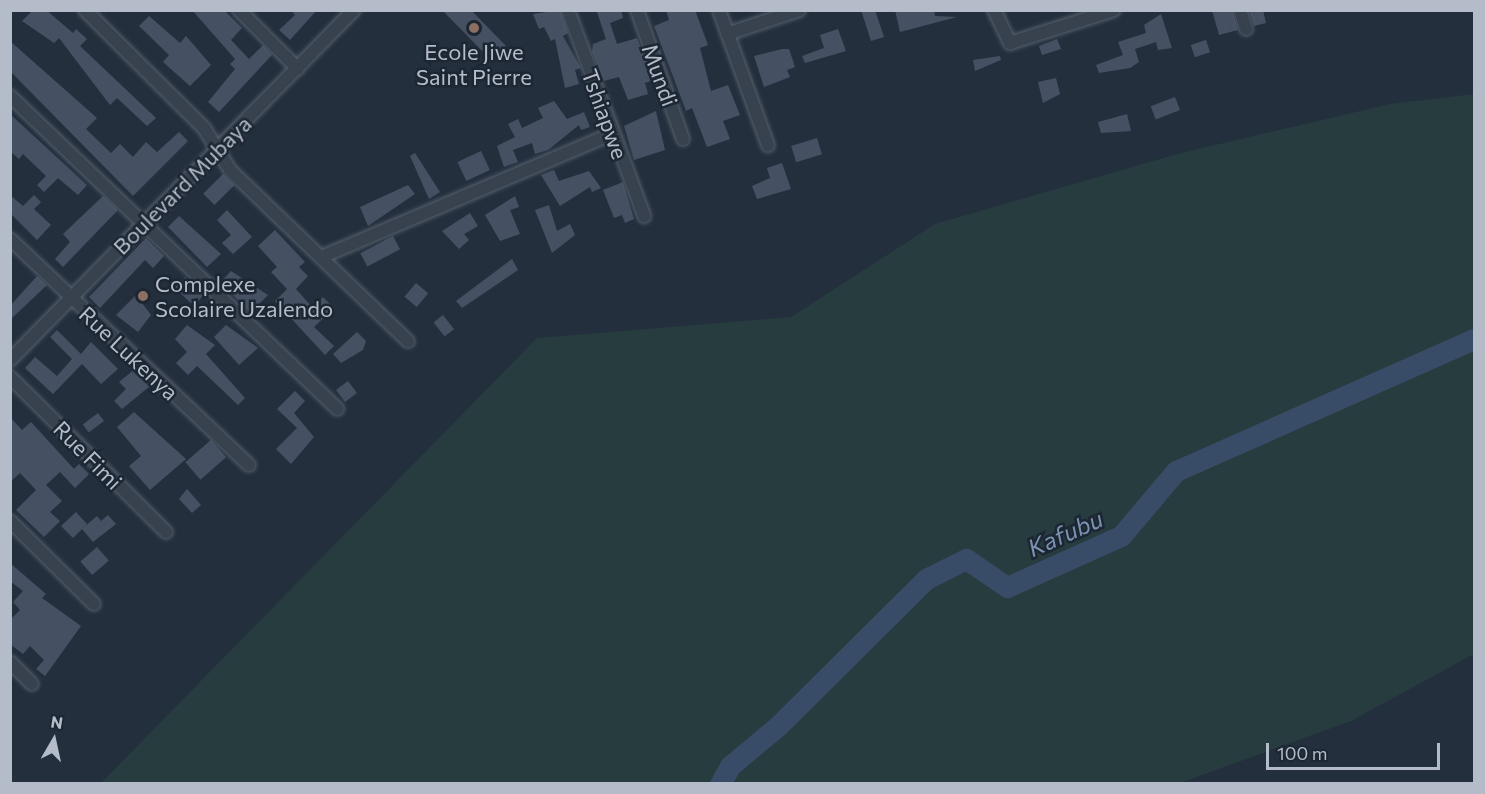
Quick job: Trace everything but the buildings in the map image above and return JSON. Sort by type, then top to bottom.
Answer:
[{"type":"street","points":[[85,10],[218,147],[230,170],[324,256],[408,341]]},
{"type":"street","points":[[239,10],[298,69]]},
{"type":"street","name":"Boulevard Mubaya","points":[[10,360],[354,10]]},
{"type":"street","name":"Tshiapwe","points":[[568,10],[611,134],[644,216]]},
{"type":"street","name":"Mundi","points":[[637,10],[683,139]]},
{"type":"street","points":[[719,10],[768,145]]},
{"type":"street","points":[[727,34],[799,10]]},
{"type":"street","points":[[994,10],[1010,43],[1114,10]]},
{"type":"street","points":[[1240,10],[1246,29]]},
{"type":"street","points":[[10,96],[338,410]]},
{"type":"street","points":[[324,256],[611,134]]},
{"type":"street","name":"Rue Lukenya","points":[[10,239],[69,298],[249,465]]},
{"type":"street","name":"Rue Fimi","points":[[10,377],[166,532]]},
{"type":"street","points":[[10,521],[94,604]]},
{"type":"street","points":[[10,662],[32,684]]},
{"type":"green space","points":[[1474,94],[1474,654],[1351,721],[1180,783],[101,783],[537,338],[791,317],[935,224],[1181,153],[1390,104]]},
{"type":"waterway","name":"Kafubu","points":[[720,784],[730,766],[779,725],[926,579],[966,559],[1007,587],[1121,536],[1176,471],[1474,339]]},
{"type":"place","name":"Ecole Jiwe Saint Pierre","points":[[474,28]]},
{"type":"place","name":"Complexe Scolaire Uzalendo","points":[[143,296]]}]
